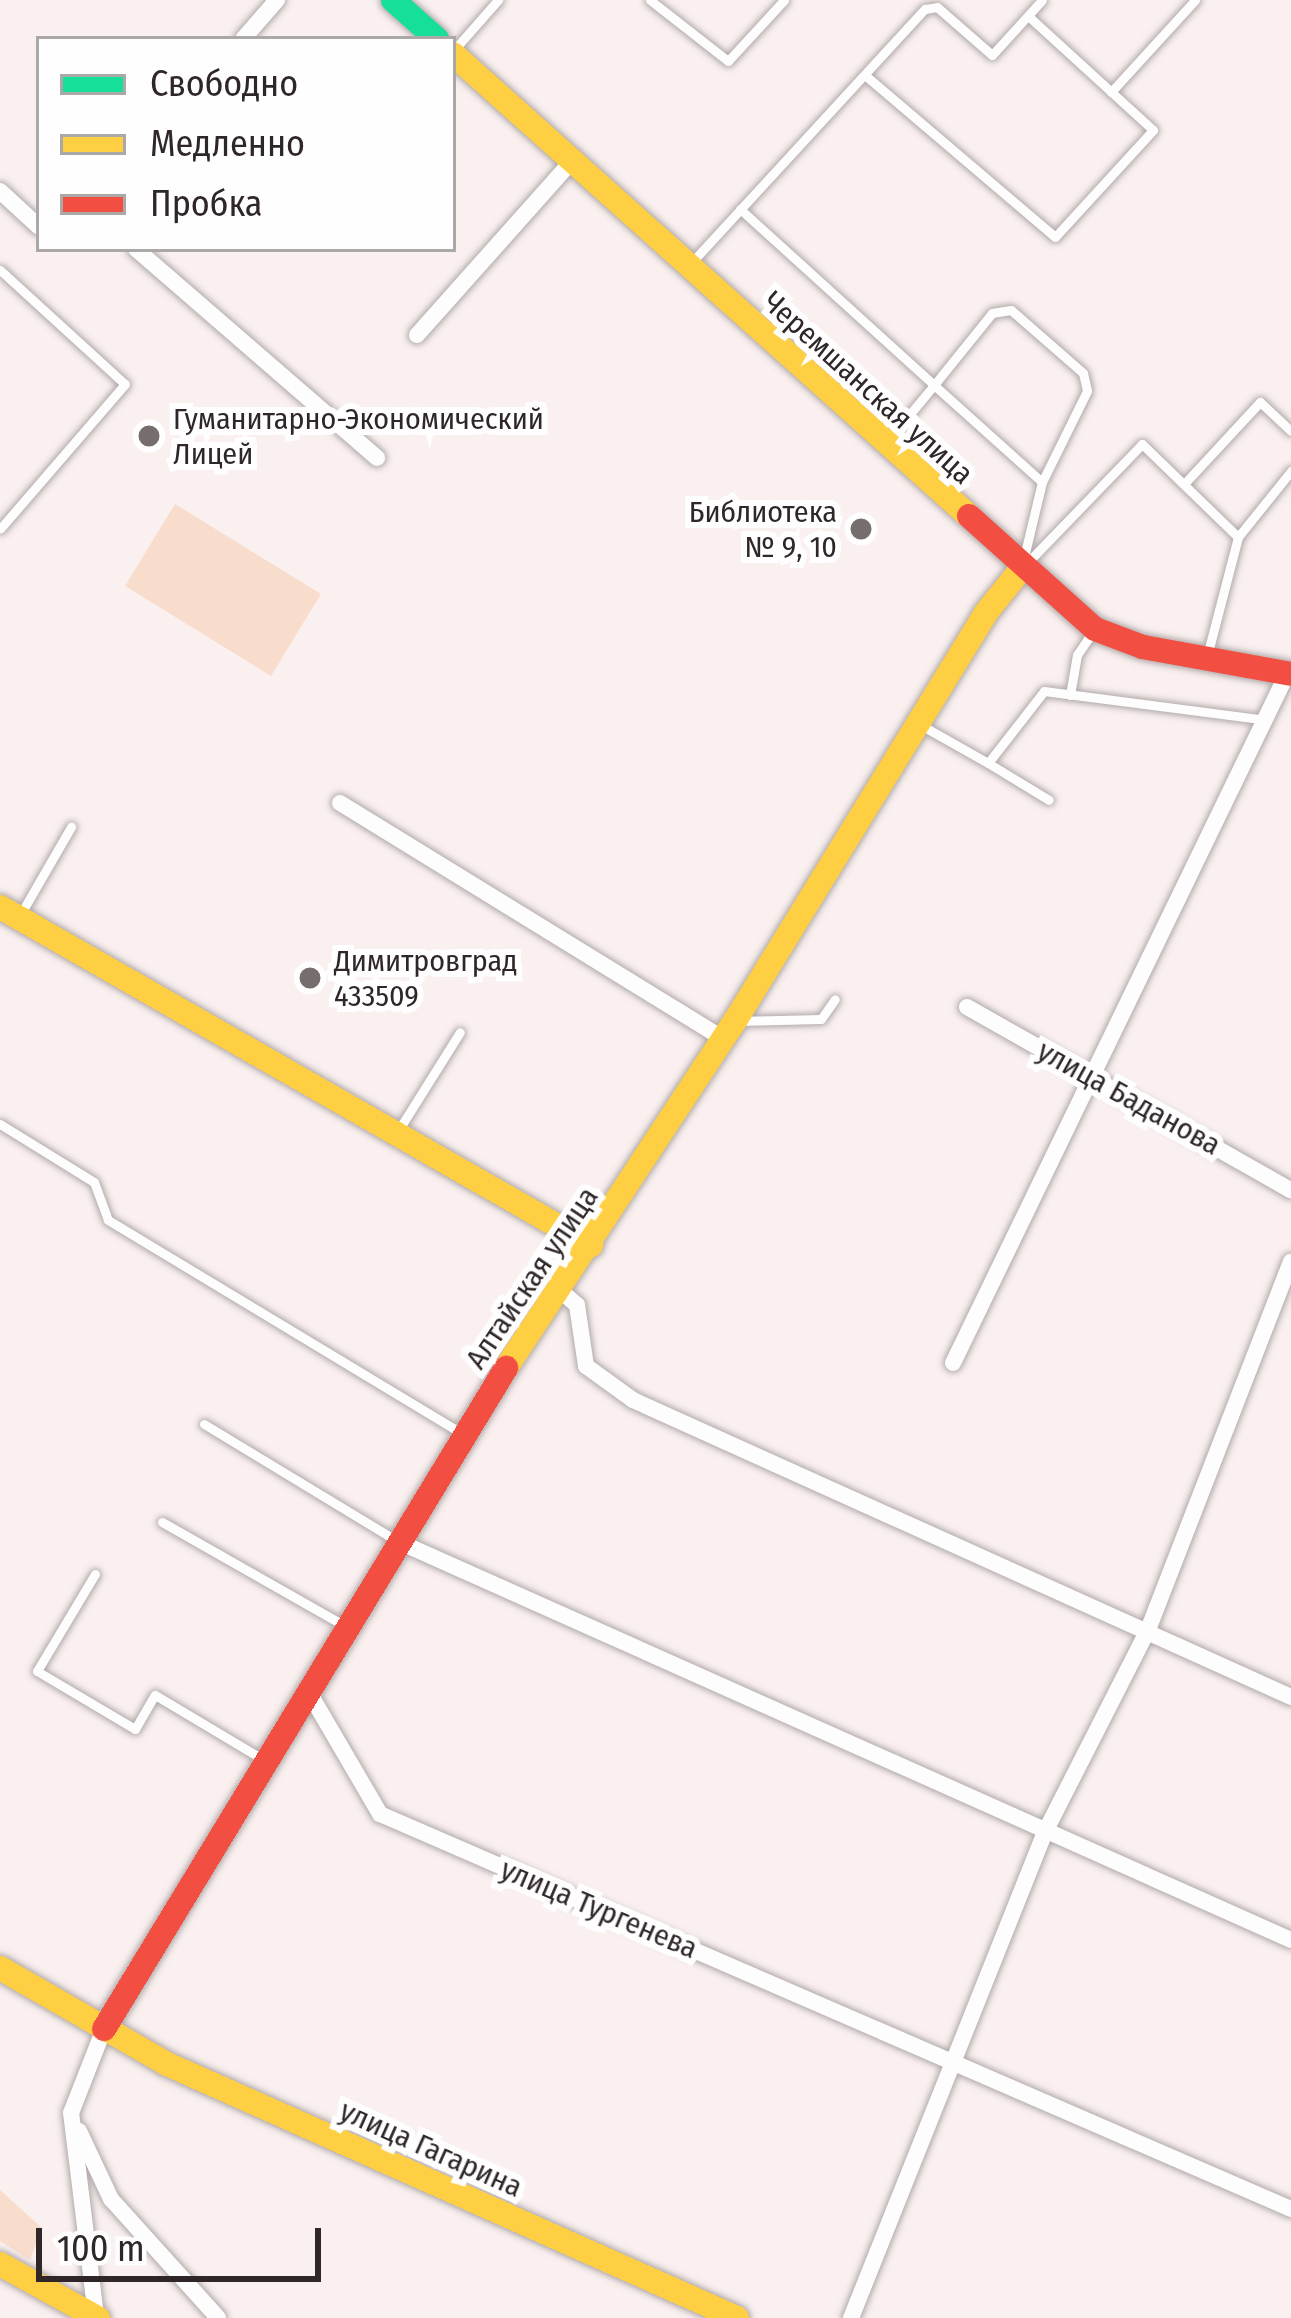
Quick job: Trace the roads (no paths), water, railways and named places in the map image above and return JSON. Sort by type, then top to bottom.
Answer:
[{"type":"main road","points":[[393,0],[433,36]]},
{"type":"main road","name":"Черемшанская улица","points":[[456,55],[1022,568],[1095,628],[1205,662],[1289,674]]},
{"type":"main road","name":"Алтайская улица","points":[[104,2029],[463,1434],[562,1292],[918,724],[1022,568]]},
{"type":"main road","points":[[9,912],[591,1245]]},
{"type":"main road","name":"улица Гагарина","points":[[0,1968],[167,2064],[737,2318]]},
{"type":"main road","points":[[0,2264],[97,2317]]},
{"type":"street","points":[[246,36],[277,0]]},
{"type":"street","points":[[417,335],[572,161]]},
{"type":"street","points":[[0,191],[36,224]]},
{"type":"street","points":[[139,252],[377,458]]},
{"type":"street","points":[[953,1363],[1086,1074],[1289,674]]},
{"type":"street","points":[[340,803],[729,1030]]},
{"type":"street","name":"улица Баданова","points":[[967,1007],[1291,1190]]},
{"type":"street","points":[[851,2318],[1045,1832],[1148,1630],[1291,1262]]},
{"type":"street","points":[[562,1292],[577,1305],[586,1366],[633,1400],[1291,1697]]},
{"type":"street","points":[[397,1541],[1291,1940]]},
{"type":"street","name":"улица Тургенева","points":[[307,1689],[380,1814],[1291,2209]]},
{"type":"street","points":[[97,2317],[71,2114],[104,2029]]},
{"type":"street","points":[[71,2114],[111,2199],[218,2318]]},
{"type":"lane","points":[[456,49],[498,0]]},
{"type":"lane","points":[[650,0],[728,62],[784,0]]},
{"type":"lane","points":[[689,266],[925,9],[937,7],[992,55],[1042,0]]},
{"type":"lane","points":[[1111,92],[1195,0]]},
{"type":"lane","points":[[866,76],[1054,237],[1153,130],[1028,16]]},
{"type":"lane","points":[[740,209],[1042,482]]},
{"type":"lane","points":[[0,270],[125,384],[0,529]]},
{"type":"lane","points":[[885,443],[992,313],[1011,310],[1083,373],[1087,392],[1042,482],[1022,568]]},
{"type":"lane","points":[[1184,484],[1259,402],[1291,431]]},
{"type":"lane","points":[[1022,568],[1142,444],[1238,537]]},
{"type":"lane","points":[[1205,662],[1238,537],[1291,471]]},
{"type":"lane","points":[[1070,695],[1077,655],[1095,628]]},
{"type":"lane","points":[[988,763],[1036,694],[1266,720]]},
{"type":"lane","points":[[918,724],[1049,800]]},
{"type":"lane","points":[[9,912],[71,827]]},
{"type":"lane","points":[[729,1030],[821,1019],[835,999]]},
{"type":"lane","points":[[395,1134],[460,1031]]},
{"type":"lane","points":[[0,1124],[94,1182],[108,1220],[463,1434]]},
{"type":"lane","points":[[204,1424],[397,1541]]},
{"type":"lane","points":[[162,1522],[345,1626]]},
{"type":"lane","points":[[95,1574],[37,1671],[135,1729],[155,1695],[264,1760]]},
{"type":"place","name":"Гуманитарно-Экономический Лицей","points":[[149,436]]},
{"type":"place","name":"Библиотека № 9, 10","points":[[861,529]]},
{"type":"place","name":"Димитровград 433509","points":[[310,978]]}]
